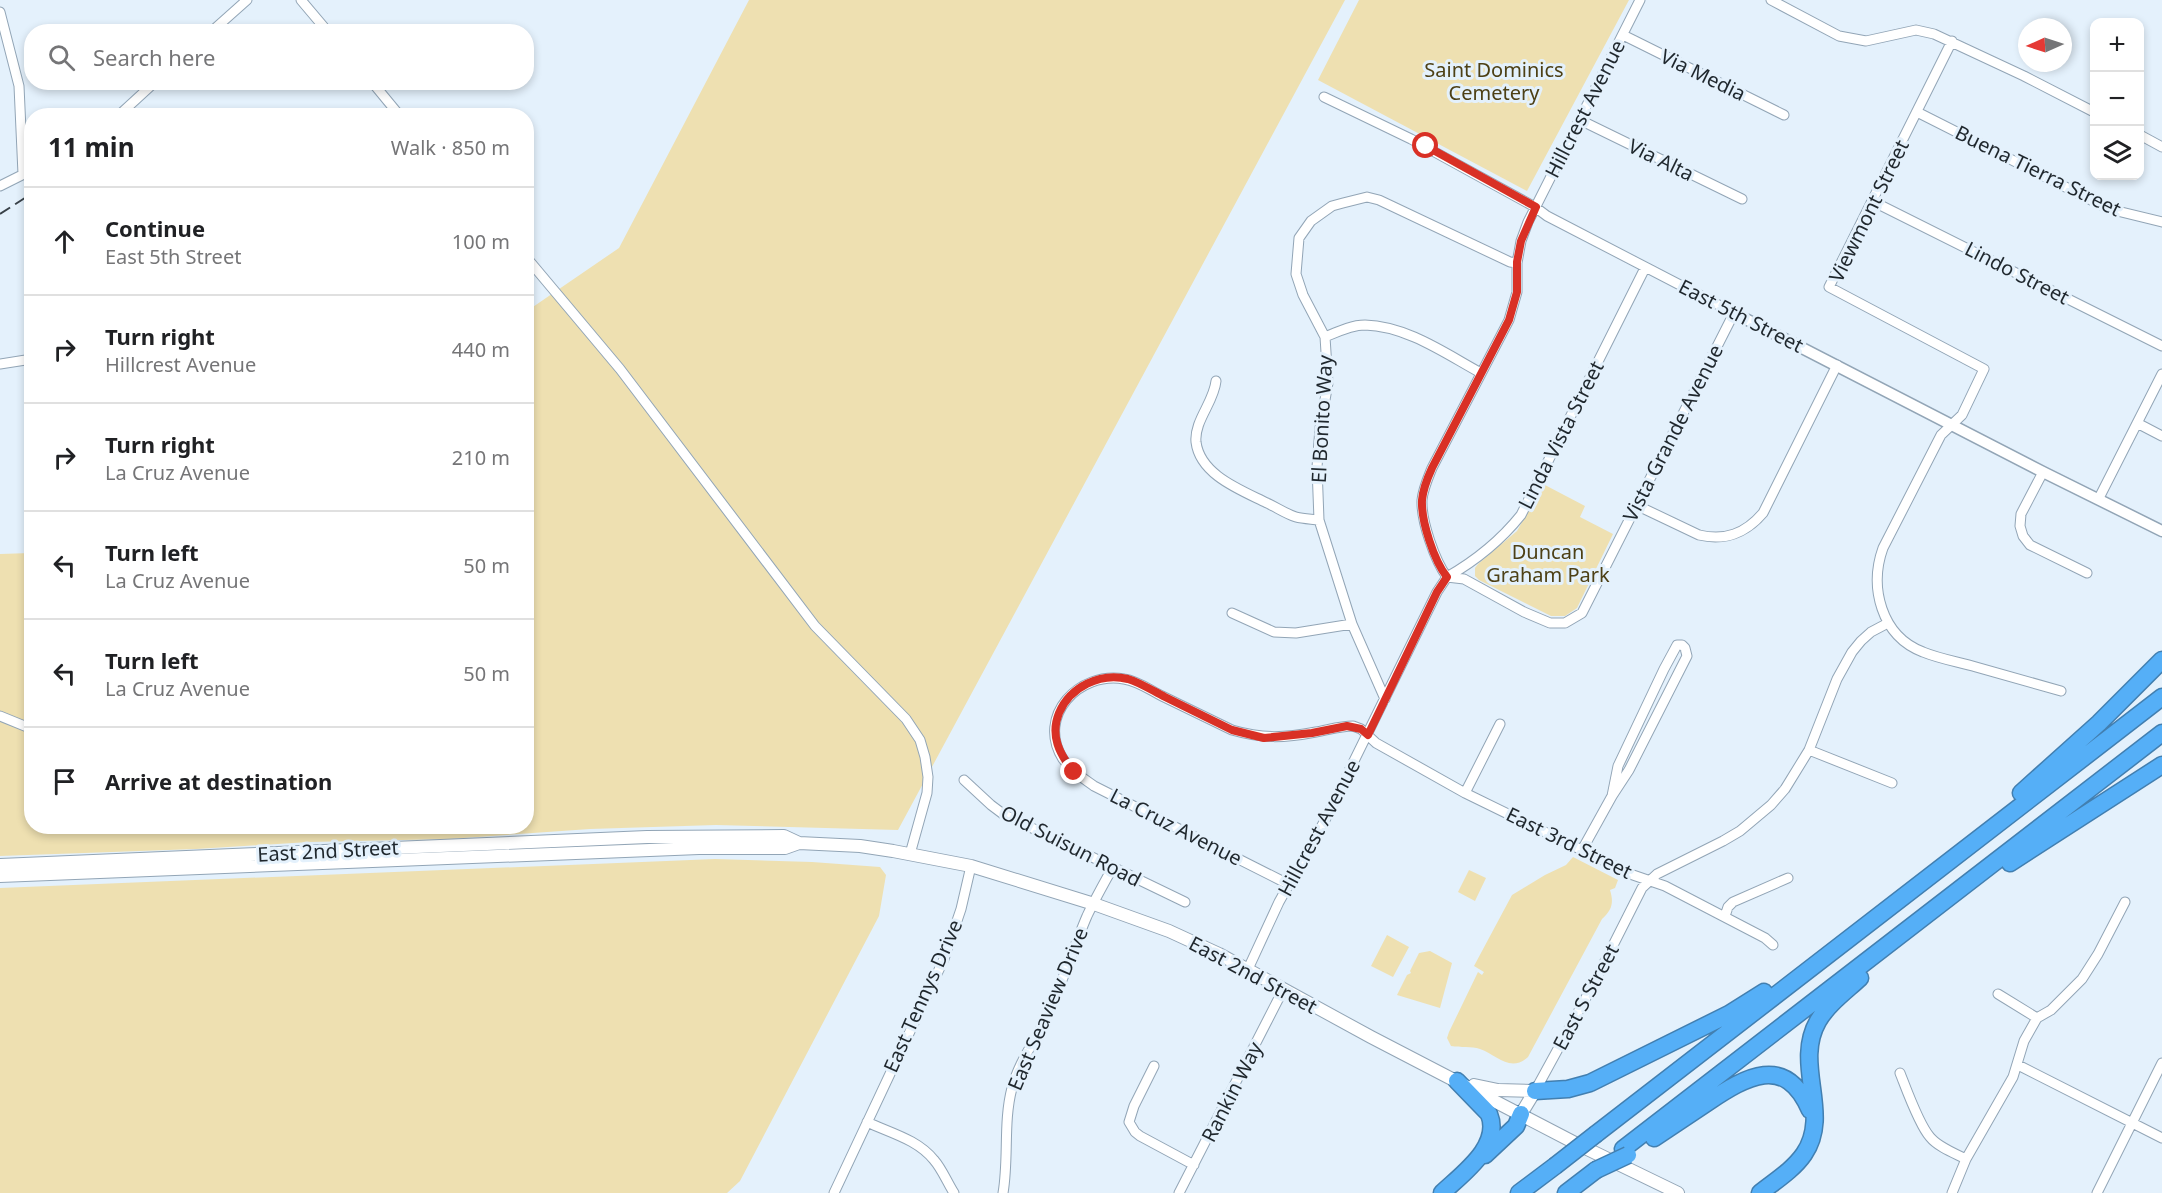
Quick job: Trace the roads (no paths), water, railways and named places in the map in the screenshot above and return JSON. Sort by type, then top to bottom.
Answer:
[{"type":"highway","points":[[1920,883],[1957,846],[2092,730],[2162,660]]},
{"type":"highway","points":[[1519,1193],[2162,697]]},
{"type":"highway","points":[[1625,1152],[2162,733]]},
{"type":"highway","points":[[1954,894],[1985,879],[2162,765]]},
{"type":"highway","points":[[1765,1191],[1803,1156],[1813,1136],[1815,1108],[1808,1058],[1810,1039],[1819,1020],[1832,1004],[1901,944],[1921,920]]},
{"type":"highway","points":[[1535,1091],[1568,1089],[1590,1083],[1729,1014],[1830,953]]},
{"type":"highway","points":[[1566,1193],[1625,1152],[1734,1085],[1756,1076],[1763,1074],[1792,1083],[1803,1094],[1814,1119]]},
{"type":"highway","points":[[1442,1193],[1476,1160],[1492,1132],[1492,1121],[1481,1104],[1457,1081]]},
{"type":"highway","points":[[1476,1160],[1485,1155],[1516,1126],[1521,1114]]},
{"type":"main road","name":"East 2nd Street","points":[[0,865],[647,837],[784,836],[800,843],[860,846],[910,854],[971,866],[1094,903],[1169,931],[1248,969],[1283,990],[1457,1081],[1678,1193]]},
{"type":"main road","name":"East 2nd Street","points":[[0,876],[699,848],[785,848],[800,843]]},
{"type":"main road","points":[[1457,1081],[1498,1090],[1535,1091]]},
{"type":"main road","name":"East S Street","points":[[1521,1114],[1535,1091]]},
{"type":"street","points":[[220,24],[247,0]]},
{"type":"street","points":[[301,0],[321,24]]},
{"type":"street","name":"Hillcrest Avenue","points":[[1248,969],[1288,884],[1324,822],[1447,577],[1440,568],[1424,521],[1422,500],[1424,486],[1512,310],[1517,292],[1517,262],[1521,241],[1536,207],[1640,0]]},
{"type":"street","points":[[1771,0],[1839,36],[1866,41],[1916,30],[1952,41],[2090,110]]},
{"type":"street","points":[[0,12],[19,86],[24,140]]},
{"type":"street","name":"Via Media","points":[[1623,35],[1784,115]]},
{"type":"street","name":"Viewmont Street","points":[[1888,623],[1878,595],[1876,578],[1883,548],[1941,435],[1962,415],[1984,369],[1829,287],[1952,41]]},
{"type":"street","points":[[127,108],[146,90]]},
{"type":"street","points":[[379,90],[393,108]]},
{"type":"street","name":"East 5th Street","points":[[1324,97],[1411,139],[1536,207],[1546,216],[1645,268],[2162,531]]},
{"type":"street","name":"Buena Tierra Street","points":[[1917,112],[2109,209],[2162,222]]},
{"type":"street","name":"Via Alta","points":[[1580,120],[1742,200]]},
{"type":"street","points":[[2144,138],[2162,147]]},
{"type":"street","points":[[0,186],[24,174]]},
{"type":"street","name":"El Bonito Way","points":[[1385,699],[1352,624],[1319,520],[1317,467],[1320,428],[1328,383],[1325,337],[1303,295],[1296,274],[1299,238],[1311,221],[1332,206],[1367,198],[1379,200],[1510,262],[1517,262]]},
{"type":"street","name":"Lindo Street","points":[[1872,201],[2162,346]]},
{"type":"street","points":[[534,267],[620,369],[809,619],[906,719],[920,740],[928,777],[927,793],[910,854]]},
{"type":"street","name":"Linda Vista Street","points":[[1447,577],[1506,534],[1521,515],[1645,268]]},
{"type":"street","name":"Vista Grande Avenue","points":[[1447,577],[1464,579],[1524,612],[1550,623],[1565,623],[1582,613],[1734,313]]},
{"type":"street","points":[[1325,337],[1354,326],[1365,325],[1388,329],[1413,337],[1481,373]]},
{"type":"street","points":[[0,364],[24,360]]},
{"type":"street","points":[[1636,505],[1699,535],[1708,537],[1734,535],[1748,527],[1763,513],[1837,365]]},
{"type":"street","points":[[2099,498],[2162,374]]},
{"type":"street","points":[[1216,381],[1215,393],[1197,430],[1196,441],[1204,461],[1213,472],[1240,490],[1296,517],[1319,520]]},
{"type":"street","points":[[2137,423],[2162,436]]},
{"type":"street","points":[[2043,472],[2021,514],[2020,526],[2023,536],[2030,545],[2086,573]]},
{"type":"street","points":[[1232,613],[1274,632],[1296,633],[1352,624]]},
{"type":"street","points":[[1650,880],[1657,874],[1724,841],[1757,818],[1785,789],[1809,750],[1837,679],[1852,652],[1871,632],[1888,623],[1901,638],[1922,652],[2061,691]]},
{"type":"street","points":[[1582,850],[1611,796],[1629,770],[1687,656],[1682,645],[1677,645],[1673,651],[1618,766],[1611,796]]},
{"type":"street","name":"La Cruz Avenue","points":[[1288,884],[1094,786],[1074,772],[1063,759],[1057,744],[1054,727],[1060,710],[1070,695],[1081,686],[1100,680],[1126,679],[1232,730],[1248,735],[1264,738],[1279,737],[1347,726],[1361,729],[1368,735]]},
{"type":"street","points":[[0,716],[24,726]]},
{"type":"street","points":[[1465,793],[1500,723]]},
{"type":"street","name":"East 3rd Street","points":[[1368,735],[1376,743],[1465,793],[1633,875],[1650,880],[1725,916],[1765,938],[1773,945]]},
{"type":"street","points":[[1809,750],[1892,783]]},
{"type":"street","name":"Old Suisun Road","points":[[964,780],[1003,814],[1185,902]]},
{"type":"street","name":"East Tennys Drive","points":[[834,1193],[944,959],[961,909],[971,866]]},
{"type":"street","name":"East Seaview Drive","points":[[1004,1193],[1008,1104],[1012,1086],[1019,1067],[1043,1024],[1062,982],[1087,917],[1113,867]]},
{"type":"street","points":[[1725,916],[1728,907],[1733,902],[1788,878]]},
{"type":"street","name":"East S Street","points":[[1535,1091],[1594,983],[1642,888],[1650,880]]},
{"type":"street","points":[[1952,1193],[1966,1159],[1993,1115],[2018,1065],[2024,1041],[2037,1018],[2050,1010],[2082,979],[2125,902]]},
{"type":"street","name":"Rankin Way","points":[[1179,1193],[1283,990]]},
{"type":"street","points":[[1998,994],[2037,1018]]},
{"type":"street","points":[[2097,1193],[2162,1064]]},
{"type":"street","points":[[1154,1065],[1134,1106],[1129,1122],[1140,1136],[1194,1165]]},
{"type":"street","points":[[2018,1065],[2162,1138]]},
{"type":"street","points":[[1900,1073],[1929,1137],[1940,1146],[1966,1159]]},
{"type":"street","points":[[867,1122],[908,1139],[923,1149],[935,1161],[954,1193]]},
{"type":"railway","points":[[0,214],[24,199]]},
{"type":"park label","name":"Saint Dominics Cemetery","points":[[1494,82]]},
{"type":"park label","name":"Duncan Graham Park","points":[[1548,564]]}]
